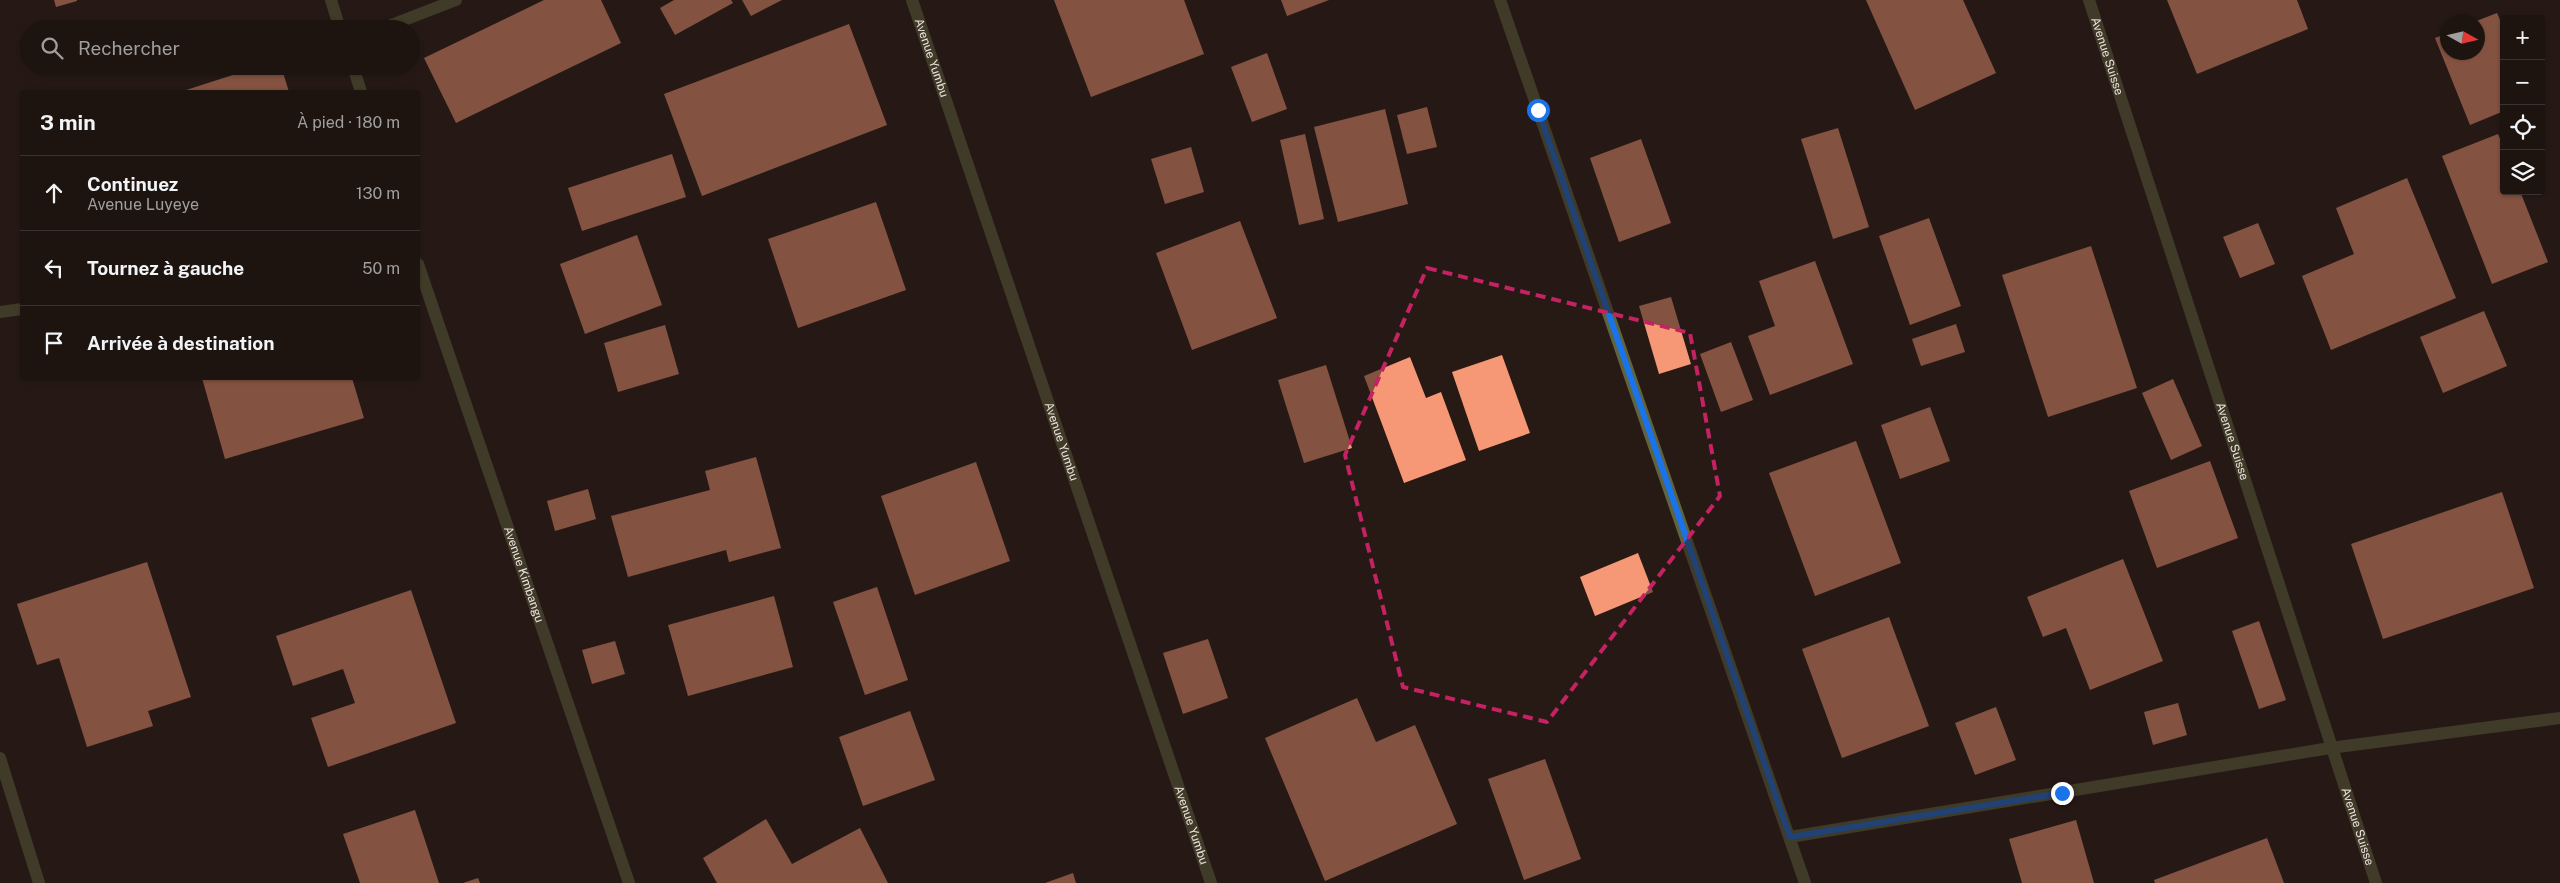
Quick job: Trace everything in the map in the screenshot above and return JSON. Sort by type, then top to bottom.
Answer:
[{"type":"street","points":[[331,0],[337,20]]},
{"type":"street","points":[[404,20],[456,0]]},
{"type":"street","name":"Avenue Yumbu","points":[[912,0],[1211,883]]},
{"type":"street","points":[[1500,0],[1805,883]]},
{"type":"street","name":"Avenue Suisse","points":[[2089,0],[2330,748],[2376,883]]},
{"type":"street","points":[[356,75],[360,90]]},
{"type":"street","name":"Avenue Kimbangu","points":[[420,270],[629,883]]},
{"type":"street","points":[[0,312],[20,309]]},
{"type":"street","points":[[1790,837],[2330,748],[2560,718]]},
{"type":"street","points":[[0,758],[39,883]]},
{"type":"highlighted area","points":[[1427,268],[1690,333],[1720,496],[1547,722],[1403,687],[1345,455]]},
{"type":"building","points":[[54,0],[77,0],[77,1],[56,7]]},
{"type":"building","points":[[544,0],[601,0],[621,43],[456,123],[424,58]]},
{"type":"building","points":[[674,0],[731,0],[733,3],[675,35],[660,8]]},
{"type":"building","points":[[742,0],[782,0],[751,16]]},
{"type":"building","points":[[1054,0],[1184,0],[1204,54],[1091,97]]},
{"type":"building","points":[[1281,0],[1329,0],[1287,16]]},
{"type":"building","points":[[1866,0],[1963,0],[1996,73],[1915,110]]},
{"type":"building","points":[[2167,0],[2297,0],[2308,29],[2197,74]]},
{"type":"building","points":[[2497,13],[2500,20],[2500,113],[2470,125],[2444,60],[2485,60],[2485,18]]},
{"type":"building","points":[[849,24],[887,125],[702,196],[664,94]]},
{"type":"building","points":[[2440,36],[2440,50],[2435,38]]},
{"type":"building","points":[[1267,53],[1287,109],[1252,122],[1231,67]]},
{"type":"building","points":[[233,75],[284,75],[288,90],[186,90]]},
{"type":"building","points":[[1427,107],[1437,147],[1407,154],[1397,115]]},
{"type":"building","points":[[1385,109],[1408,204],[1338,222],[1314,127]]},
{"type":"building","points":[[1838,128],[1869,227],[1833,239],[1801,139]]},
{"type":"building","points":[[1305,134],[1324,219],[1299,225],[1280,140]]},
{"type":"building","points":[[2498,134],[2500,139],[2500,195],[2522,195],[2548,262],[2492,284],[2442,156]]},
{"type":"building","points":[[1641,139],[1671,223],[1619,242],[1590,158]]},
{"type":"building","points":[[1191,147],[1204,192],[1165,204],[1151,159]]},
{"type":"building","points":[[672,154],[686,197],[582,231],[568,188]]},
{"type":"building","points":[[2407,178],[2456,298],[2331,350],[2302,276],[2354,254],[2336,208]]},
{"type":"building","points":[[876,202],[906,290],[798,328],[768,239]]},
{"type":"building","points":[[1929,218],[1961,306],[1910,325],[1879,236]]},
{"type":"building","points":[[1240,221],[1277,318],[1192,350],[1156,253]]},
{"type":"building","points":[[2258,223],[2275,264],[2240,278],[2223,237]]},
{"type":"building","points":[[637,235],[662,305],[585,334],[560,264]]},
{"type":"building","points":[[2091,246],[2137,388],[2048,417],[2002,275]]},
{"type":"building","points":[[1815,261],[1853,364],[1770,395],[1748,336],[1775,326],[1759,281]]},
{"type":"building","points":[[1671,297],[1691,364],[1659,374],[1639,306]]},
{"type":"building","points":[[2484,311],[2507,366],[2443,393],[2420,337]]},
{"type":"building","points":[[1956,324],[1965,352],[1921,366],[1912,339]]},
{"type":"building","points":[[665,325],[679,374],[618,392],[604,343]]},
{"type":"building","points":[[1731,342],[1753,400],[1721,412],[1700,354]]},
{"type":"building","points":[[1502,355],[1530,433],[1479,451],[1452,372]]},
{"type":"building","points":[[1410,357],[1426,398],[1441,392],[1466,460],[1404,483],[1364,376]]},
{"type":"building","points":[[1326,365],[1352,448],[1304,463],[1278,380]]},
{"type":"building","points":[[2173,379],[2202,446],[2171,460],[2142,393]]},
{"type":"building","points":[[203,380],[353,380],[364,418],[225,459]]},
{"type":"building","points":[[1930,407],[1950,461],[1900,479],[1881,425]]},
{"type":"building","points":[[1856,441],[1901,563],[1815,596],[1769,473]]},
{"type":"building","points":[[756,457],[781,548],[729,562],[726,550],[628,577],[611,516],[710,490],[705,471]]},
{"type":"building","points":[[2210,461],[2238,538],[2157,568],[2129,491]]},
{"type":"building","points":[[976,462],[1010,561],[915,595],[881,496]]},
{"type":"building","points":[[588,489],[596,519],[555,531],[547,501]]},
{"type":"building","points":[[2502,492],[2534,588],[2383,639],[2351,544]]},
{"type":"building","points":[[1638,553],[1653,592],[1595,616],[1580,577]]},
{"type":"building","points":[[2123,559],[2163,661],[2090,690],[2066,628],[2043,637],[2027,597]]},
{"type":"building","points":[[147,562],[191,697],[148,711],[153,726],[87,747],[59,658],[37,665],[17,604]]},
{"type":"building","points":[[877,587],[908,680],[865,695],[833,602]]},
{"type":"building","points":[[411,590],[456,723],[328,767],[311,718],[355,703],[343,669],[293,686],[276,636]]},
{"type":"building","points":[[774,596],[793,667],[688,696],[668,625]]},
{"type":"building","points":[[1889,617],[1929,726],[1842,758],[1802,649]]},
{"type":"building","points":[[2259,621],[2286,700],[2259,709],[2232,631]]},
{"type":"building","points":[[1208,639],[1228,698],[1183,714],[1163,653]]},
{"type":"building","points":[[615,641],[625,674],[592,684],[582,650]]},
{"type":"building","points":[[1357,698],[1376,742],[1415,725],[1457,824],[1325,881],[1265,738]]},
{"type":"building","points":[[2178,703],[2187,735],[2153,745],[2144,712]]},
{"type":"building","points":[[1996,707],[2016,760],[1975,775],[1955,723]]},
{"type":"building","points":[[910,711],[935,780],[863,806],[839,737]]},
{"type":"building","points":[[1545,759],[1581,859],[1524,880],[1488,779]]},
{"type":"building","points":[[415,810],[439,883],[360,883],[343,834]]},
{"type":"building","points":[[766,819],[792,864],[860,828],[888,883],[717,883],[703,858]]},
{"type":"building","points":[[2076,820],[2094,883],[2022,883],[2009,839]]},
{"type":"building","points":[[2267,838],[2284,883],[2155,883],[2154,880]]},
{"type":"building","points":[[1073,873],[1076,883],[1045,883]]},
{"type":"building","points":[[478,878],[480,883],[463,883]]},
{"type":"route","points":[[1538,110],[1790,837],[2062,793]]}]
